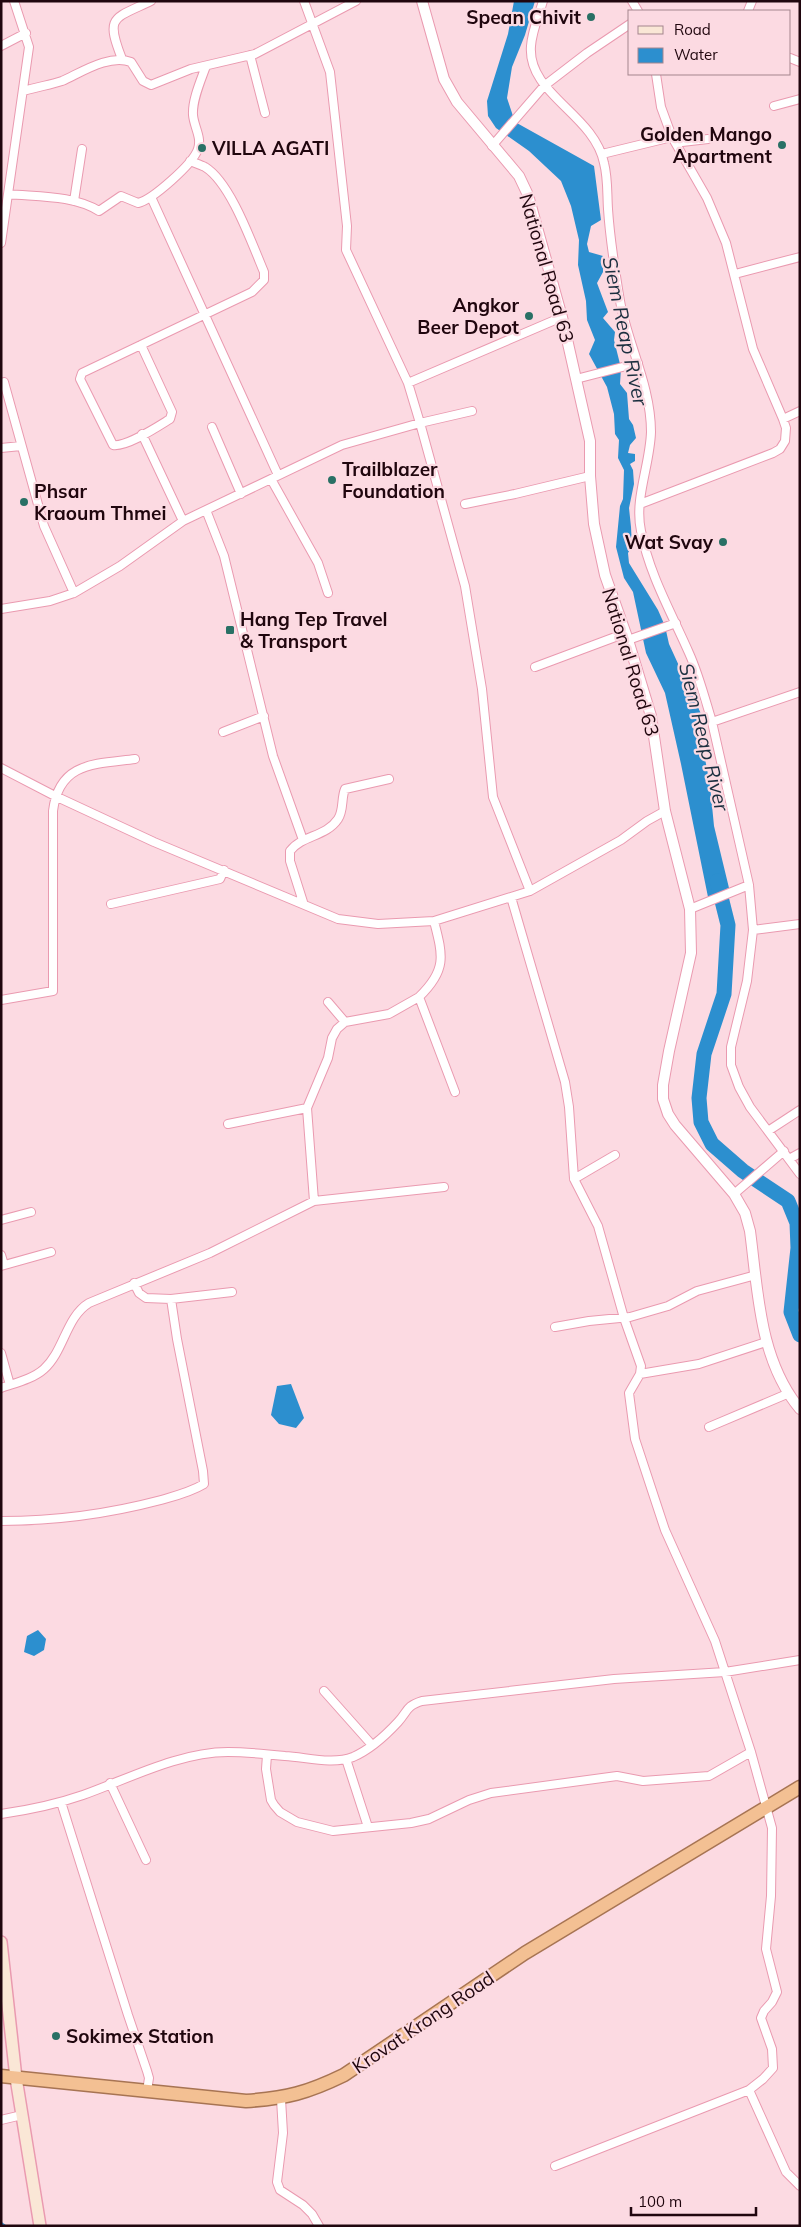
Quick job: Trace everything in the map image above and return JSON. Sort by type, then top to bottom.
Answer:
[{"type":"highway","name":"Krovat Krong Road","points":[[1,2076],[246,2101],[281,2099],[315,2090],[344,2076],[525,1953],[800,1786]]},
{"type":"main road","points":[[1,1942],[16,2078],[40,2226]]},
{"type":"street","points":[[1,243],[29,47],[14,1]]},
{"type":"street","points":[[122,59],[114,38],[112,27],[114,21],[121,15],[151,1]]},
{"type":"street","points":[[304,1],[330,72],[346,226],[346,250],[408,383],[420,423],[465,586],[482,689],[493,797],[530,891]]},
{"type":"street","points":[[24,90],[60,81],[96,65],[122,59],[131,62],[143,81],[151,84],[191,68],[250,55],[356,1]]},
{"type":"street","name":"National Road 63","points":[[422,1],[444,79],[457,102],[519,176],[528,196],[562,317],[590,441],[590,476],[594,524],[605,576],[627,637],[651,716],[665,811],[694,906],[691,953],[669,1051],[663,1085],[663,1099],[668,1114],[675,1125],[734,1194],[749,1224],[766,1342],[788,1394],[800,1409]]},
{"type":"street","points":[[543,1],[531,45],[534,64],[544,86],[592,133],[602,154],[620,304],[647,395],[651,433],[640,504],[641,531],[673,624],[696,670],[712,722],[746,886],[753,930],[747,982],[731,1047],[731,1065],[738,1087],[750,1108],[800,1174]]},
{"type":"street","points":[[492,146],[544,86],[587,53],[628,25]]},
{"type":"street","points":[[1,46],[26,33]]},
{"type":"street","points":[[250,55],[265,113]]},
{"type":"street","points":[[8,194],[74,201],[100,211],[121,196],[138,203],[151,197],[190,161],[198,149],[199,143],[193,118],[193,108],[206,66]]},
{"type":"street","points":[[640,504],[777,451],[783,445],[786,436],[783,419],[753,348],[726,243],[707,198],[672,137],[661,107],[656,75]]},
{"type":"street","points":[[774,106],[800,98]]},
{"type":"street","points":[[602,154],[672,137],[682,142],[708,139]]},
{"type":"street","points":[[74,201],[82,149]]},
{"type":"street","points":[[141,345],[172,412],[170,420],[119,446],[113,445],[80,380],[84,370],[252,292],[264,280],[264,272],[232,199],[216,177],[206,168],[190,161]]},
{"type":"street","points":[[151,197],[205,313],[274,477],[318,563],[328,593]]},
{"type":"street","points":[[735,274],[800,257]]},
{"type":"street","points":[[408,383],[562,317]]},
{"type":"street","points":[[576,379],[638,363]]},
{"type":"street","points":[[4,382],[44,526],[74,593]]},
{"type":"street","points":[[783,419],[800,411]]},
{"type":"street","points":[[1,609],[50,601],[74,593],[120,566],[183,521],[342,445],[420,423],[472,412]]},
{"type":"street","points":[[212,427],[241,494]]},
{"type":"street","points":[[142,434],[183,521]]},
{"type":"street","points":[[1,448],[21,446]]},
{"type":"street","points":[[465,504],[590,476]]},
{"type":"street","points":[[206,510],[224,556],[274,756],[303,840]]},
{"type":"street","points":[[535,667],[673,624]]},
{"type":"street","points":[[712,722],[800,692]]},
{"type":"street","points":[[223,732],[264,716]]},
{"type":"street","points":[[1,1000],[53,991],[53,811],[55,796],[62,782],[85,765],[135,759]]},
{"type":"street","points":[[1,768],[55,796],[154,842],[303,902],[338,919],[378,924],[434,921],[530,891],[621,840],[647,821],[665,811]]},
{"type":"street","points":[[303,902],[290,861],[290,851],[294,845],[324,832],[339,818],[343,805],[344,789],[389,779]]},
{"type":"street","points":[[111,904],[220,879],[224,870]]},
{"type":"street","points":[[694,906],[746,886]]},
{"type":"street","points":[[512,897],[565,1082],[569,1107],[574,1179],[598,1226],[624,1318],[641,1366],[640,1374],[630,1393],[635,1439],[665,1530],[712,1634],[751,1752],[772,1828],[771,1896],[766,1949],[777,1992],[761,2018],[772,2049],[773,2068],[764,2079],[749,2090],[555,2166]]},
{"type":"street","points":[[314,1201],[307,1108],[328,1058],[332,1038],[337,1029],[345,1022],[389,1014],[419,997],[432,985],[440,970],[440,947],[434,921]]},
{"type":"street","points":[[753,930],[800,924]]},
{"type":"street","points":[[419,997],[455,1092]]},
{"type":"street","points":[[328,1002],[345,1022]]},
{"type":"street","points":[[228,1124],[307,1108]]},
{"type":"street","points":[[768,1131],[800,1110]]},
{"type":"street","points":[[734,1194],[784,1151]]},
{"type":"street","points":[[789,1159],[800,1154]]},
{"type":"street","points":[[574,1179],[615,1155]]},
{"type":"street","points":[[1,1388],[29,1378],[45,1369],[61,1346],[77,1313],[83,1307],[134,1283],[210,1252],[314,1201],[444,1187]]},
{"type":"street","points":[[1,1220],[31,1212]]},
{"type":"street","points":[[1,1255],[3,1266],[51,1252]]},
{"type":"street","points":[[555,1327],[589,1321],[624,1318],[668,1306],[696,1291],[756,1275]]},
{"type":"street","points":[[134,1283],[143,1297],[171,1299],[232,1292]]},
{"type":"street","points":[[1,1521],[60,1519],[97,1514],[153,1502],[196,1489],[204,1484],[171,1299]]},
{"type":"street","points":[[640,1374],[699,1364],[766,1342]]},
{"type":"street","points":[[1,1353],[10,1385]]},
{"type":"street","points":[[709,1427],[788,1394]]},
{"type":"street","points":[[1,1814],[61,1802],[84,1795],[110,1783],[210,1753],[252,1753],[316,1760],[346,1759],[372,1745],[399,1721],[406,1709],[412,1704],[422,1701],[614,1679],[725,1672],[800,1660]]},
{"type":"street","points":[[324,1691],[372,1745]]},
{"type":"street","points":[[267,1755],[266,1769],[271,1800],[280,1812],[297,1822],[332,1831],[411,1824],[429,1819],[469,1800],[490,1793],[617,1776],[643,1781],[709,1776],[751,1752]]},
{"type":"street","points":[[346,1759],[368,1827]]},
{"type":"street","points":[[110,1783],[146,1860]]},
{"type":"street","points":[[61,1802],[147,2071],[149,2078],[147,2091]]},
{"type":"street","points":[[749,2090],[786,2172],[800,2186]]},
{"type":"street","points":[[281,2099],[283,2133],[277,2182],[280,2190],[303,2205],[312,2214],[319,2226]]},
{"type":"street","points":[[1,2120],[22,2115]]},
{"type":"water","points":[[514,1],[535,1],[525,35],[512,67],[507,98],[515,122],[594,166],[601,220],[591,226],[587,244],[589,252],[603,256],[603,272],[597,283],[608,312],[603,318],[615,332],[614,340],[621,368],[620,384],[627,393],[629,419],[633,425],[636,438],[630,445],[628,453],[635,454],[635,461],[630,464],[633,470],[634,484],[629,508],[632,546],[628,553],[629,563],[658,610],[665,626],[669,644],[702,716],[702,743],[710,785],[714,826],[729,888],[708,897],[665,693],[646,653],[633,592],[624,578],[616,547],[620,506],[623,499],[624,470],[618,458],[619,440],[615,434],[614,414],[607,387],[589,354],[595,340],[587,320],[586,301],[578,265],[579,240],[571,206],[561,181],[529,151],[496,128],[488,116],[487,101],[508,34]]},
{"type":"water","points":[[291,1384],[304,1418],[296,1428],[279,1424],[271,1415],[277,1386]]},
{"type":"water","points":[[38,1630],[46,1639],[44,1650],[34,1656],[24,1652],[27,1636]]},
{"type":"waterway","name":"Siem Reap River","points":[[717,881],[728,925],[724,994],[704,1054],[699,1098],[701,1122],[712,1144],[743,1171],[788,1201],[797,1223],[798,1248],[791,1312],[800,1335]]},
{"type":"waterway","points":[[1,2223],[5,2226]]},
{"type":"place","name":"Spean Chivit","points":[[591,17]]},
{"type":"place","name":"Golden Mango Apartment","points":[[782,145]]},
{"type":"place","name":"VILLA AGATI","points":[[202,148]]},
{"type":"place","name":"Angkor Beer Depot","points":[[529,316]]},
{"type":"place","name":"Trailblazer Foundation","points":[[332,480]]},
{"type":"place","name":"Phsar Kraoum Thmei","points":[[24,502]]},
{"type":"place","name":"Wat Svay","points":[[723,542]]},
{"type":"place","name":"Hang Tep Travel & Transport","points":[[230,630]]},
{"type":"place","name":"Sokimex Station","points":[[56,2036]]}]
